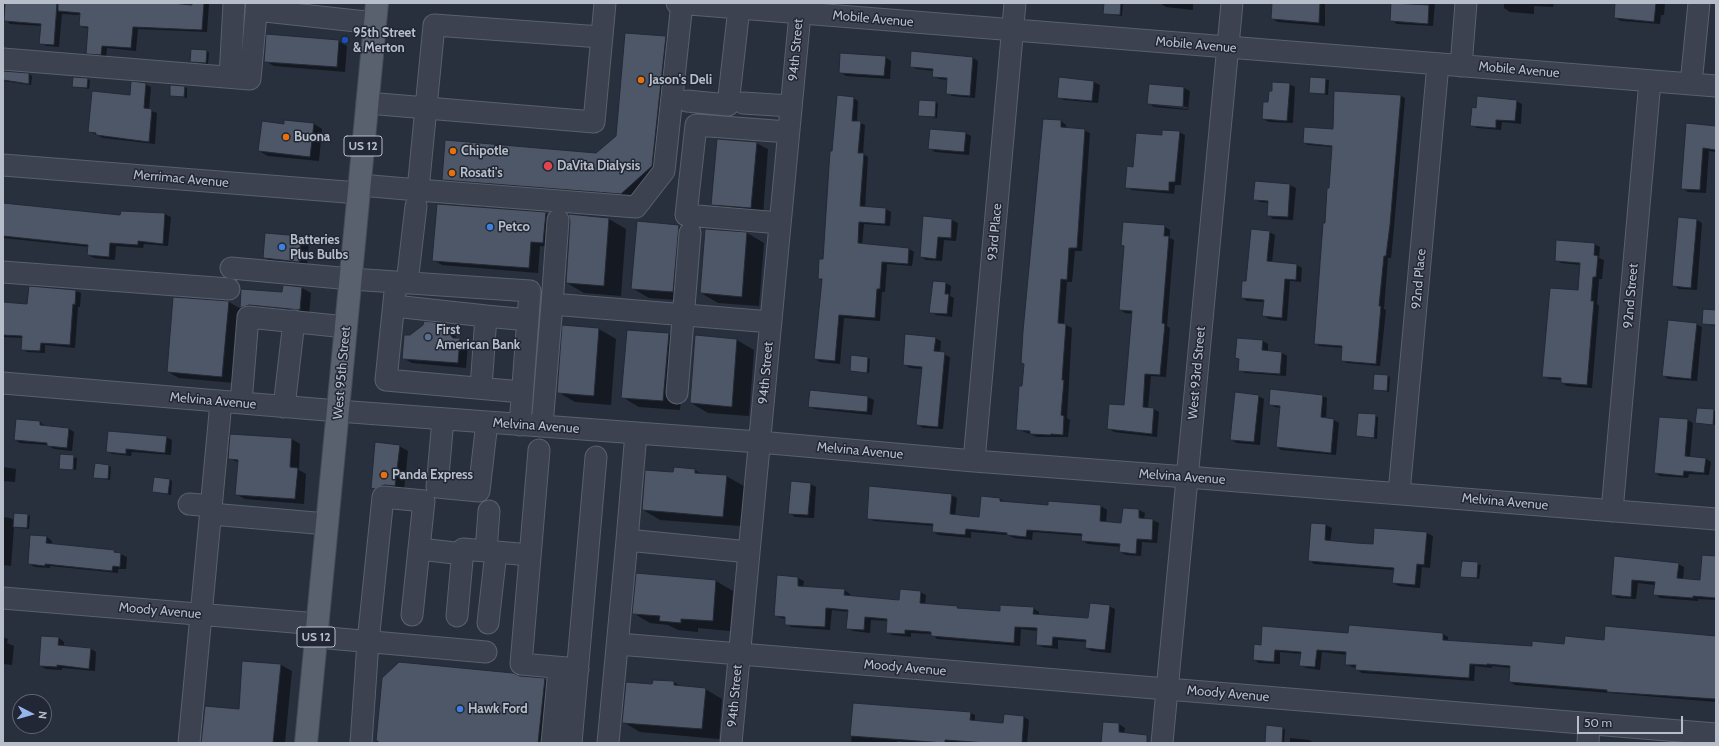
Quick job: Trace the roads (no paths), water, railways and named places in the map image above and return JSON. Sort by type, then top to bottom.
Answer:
[{"type":"main road","name":"West 95th Street","points":[[306,743],[376,13]]},
{"type":"street","points":[[230,77],[234,3]]},
{"type":"street","points":[[367,103],[594,122],[605,3]]},
{"type":"street","name":"Mobile Avenue","points":[[677,3],[739,8],[800,8],[1013,30],[1716,86]]},
{"type":"street","name":"Merrimac Avenue","points":[[3,165],[359,189],[417,198],[636,208],[664,171],[682,3]]},
{"type":"street","name":"93rd Place","points":[[974,461],[1015,3]]},
{"type":"street","name":"West 93rd Street","points":[[1162,743],[1232,3]]},
{"type":"street","points":[[1461,66],[1466,3]]},
{"type":"street","points":[[1691,84],[1699,3]]},
{"type":"street","points":[[3,59],[250,79],[256,7],[376,13]]},
{"type":"street","points":[[687,101],[728,105],[739,8]]},
{"type":"street","name":"94th Street","points":[[731,743],[800,8]]},
{"type":"street","points":[[522,392],[386,380],[394,306],[401,283],[417,198],[434,25],[601,37]]},
{"type":"street","name":"92nd Place","points":[[1399,493],[1438,64]]},
{"type":"street","name":"92nd Street","points":[[1612,511],[1650,81]]},
{"type":"street","points":[[743,103],[791,106]]},
{"type":"street","points":[[780,223],[686,215],[696,125],[788,132]]},
{"type":"street","points":[[542,426],[558,220]]},
{"type":"street","points":[[677,393],[690,233]]},
{"type":"street","points":[[231,268],[401,283],[530,291],[520,425]]},
{"type":"street","points":[[3,272],[229,289]]},
{"type":"street","points":[[552,304],[771,322]]},
{"type":"street","points":[[394,306],[528,320]]},
{"type":"street","points":[[481,388],[486,316]]},
{"type":"street","points":[[189,743],[211,510],[248,317],[346,327]]},
{"type":"street","points":[[284,407],[294,321]]},
{"type":"street","name":"Melvina Avenue","points":[[3,383],[284,407],[759,442],[974,461],[1187,476],[1716,519]]},
{"type":"street","points":[[443,419],[436,487],[478,492],[487,422]]},
{"type":"street","points":[[608,743],[636,433]]},
{"type":"street","points":[[540,450],[521,664],[568,668]]},
{"type":"street","points":[[552,743],[568,668],[596,457]]},
{"type":"street","points":[[361,743],[368,642],[383,498],[424,502],[412,615]]},
{"type":"street","points":[[189,504],[211,510],[328,524]]},
{"type":"street","points":[[488,623],[491,552],[489,511]]},
{"type":"street","points":[[627,540],[749,552]]},
{"type":"street","points":[[420,549],[463,554]]},
{"type":"street","points":[[457,616],[464,549],[530,555]]},
{"type":"street","name":"Moody Avenue","points":[[3,598],[201,615],[317,631],[368,642],[486,652]]},
{"type":"street","name":"Moody Avenue","points":[[618,644],[1167,690],[1589,733],[1716,734]]},
{"type":"street","points":[[568,668],[571,743]]},
{"type":"place","name":"95th Street & Merton","points":[[345,40]]},
{"type":"place","name":"Jason's Deli","points":[[641,80]]},
{"type":"place","name":"Buona","points":[[286,137]]},
{"type":"place","name":"Chipotle","points":[[453,151]]},
{"type":"place","name":"DaVita Dialysis","points":[[548,166]]},
{"type":"place","name":"Rosati's","points":[[452,173]]},
{"type":"place","name":"Petco","points":[[490,227]]},
{"type":"place","name":"Batteries Plus Bulbs","points":[[282,247]]},
{"type":"place","name":"First American Bank","points":[[428,337]]},
{"type":"place","name":"Panda Express","points":[[384,475]]},
{"type":"place","name":"Hawk Ford","points":[[460,709]]}]
